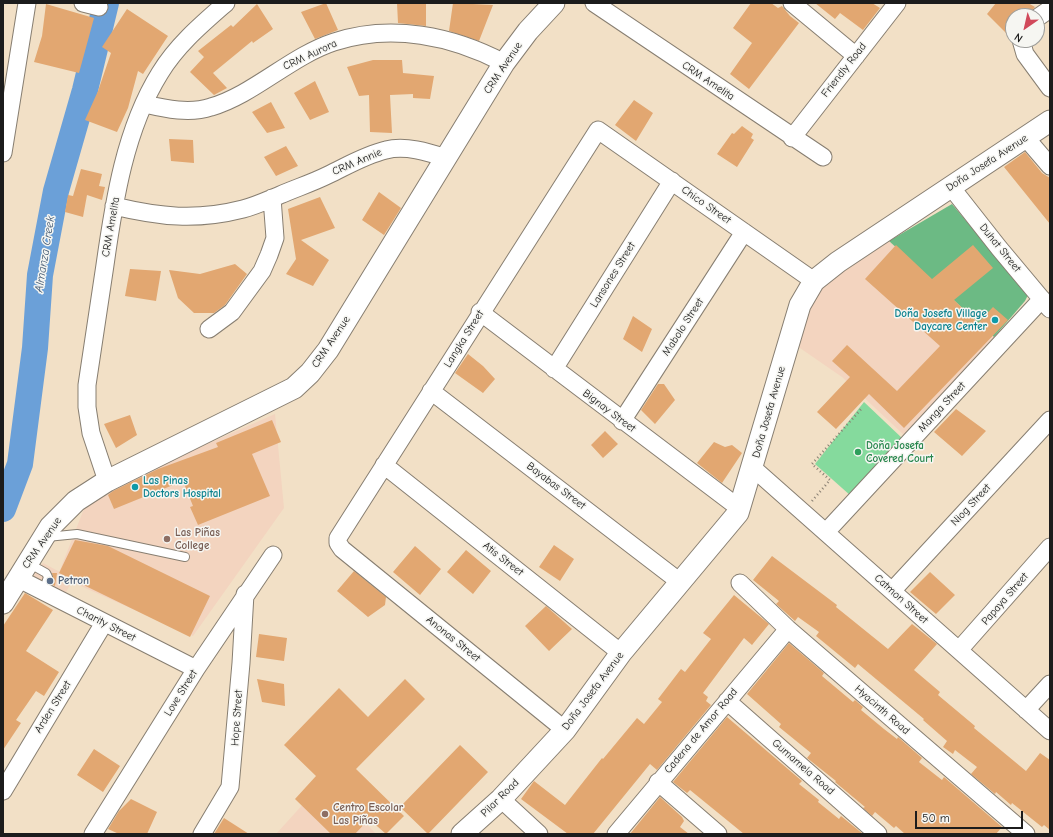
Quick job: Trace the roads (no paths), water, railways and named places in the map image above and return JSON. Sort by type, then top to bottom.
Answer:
[{"type":"street","points":[[3,153],[27,3]]},
{"type":"street","name":"CRM Amelita","points":[[106,481],[91,433],[87,407],[87,385],[114,206],[131,138],[145,104],[160,74],[191,34],[226,3]]},
{"type":"street","name":"CRM Avenue","points":[[3,603],[52,525],[76,501],[106,481],[280,396],[294,388],[305,378],[328,350],[504,63],[528,31],[554,3]]},
{"type":"street","name":"CRM Amelita","points":[[594,3],[792,138],[823,157]]},
{"type":"street","points":[[792,3],[856,56]]},
{"type":"street","name":"Friendly Road","points":[[792,138],[897,3]]},
{"type":"street","points":[[1042,3],[1050,9]]},
{"type":"street","name":"CRM Aurora","points":[[145,104],[164,108],[189,110],[211,108],[238,95],[273,73],[334,42],[365,35],[391,32],[452,41],[476,49],[504,63]]},
{"type":"street","points":[[1023,48],[1025,54],[1050,88]]},
{"type":"street","name":"Doña Josefa Avenue","points":[[537,759],[564,730],[621,653],[738,513],[753,468],[800,305],[814,281],[838,262],[1050,121]]},
{"type":"street","name":"Chico Street","points":[[598,130],[814,281]]},
{"type":"street","name":"Langka Street","points":[[342,548],[338,543],[338,538],[480,312],[598,130]]},
{"type":"street","points":[[1026,138],[1050,166]]},
{"type":"street","name":"CRM Annie","points":[[114,206],[153,215],[212,215],[244,209],[325,176],[359,159],[387,149],[407,149],[431,153],[446,158]]},
{"type":"street","name":"Lansones Street","points":[[554,369],[672,181]]},
{"type":"street","name":"Duhat Street","points":[[951,187],[1046,304]]},
{"type":"street","points":[[209,329],[232,312],[262,271],[275,238],[272,198]]},
{"type":"street","name":"Mabolo Street","points":[[622,421],[744,232]]},
{"type":"street","name":"Manga Street","points":[[826,532],[1046,304]]},
{"type":"street","name":"Bignay Street","points":[[480,312],[622,421],[739,508]]},
{"type":"street","name":"Bayabas Street","points":[[431,391],[680,582]]},
{"type":"street","name":"Niog Street","points":[[892,591],[1050,420]]},
{"type":"street","name":"Atis Street","points":[[384,465],[621,653]]},
{"type":"street","name":"Catmon Street","points":[[753,468],[1050,731]]},
{"type":"street","name":"Papaya Street","points":[[959,650],[1050,547]]},
{"type":"street","name":"Anonas Street","points":[[342,548],[564,730]]},
{"type":"street","name":"Love Street","points":[[93,834],[196,669],[245,594],[273,555]]},
{"type":"street","name":"Charity Street","points":[[22,571],[43,592],[196,669]]},
{"type":"street","name":"Hyacinth Road","points":[[740,583],[788,629],[1026,834]]},
{"type":"street","name":"Hope Street","points":[[202,834],[222,804],[230,787],[241,671],[245,594]]},
{"type":"street","name":"Arden Street","points":[[3,791],[104,623]]},
{"type":"street","name":"Cadena de Amor Road","points":[[616,834],[658,782],[788,629]]},
{"type":"street","points":[[1026,710],[1050,684]]},
{"type":"street","name":"Gumamela Road","points":[[727,701],[878,834]]},
{"type":"street","name":"Pilar Road","points":[[462,834],[501,799],[537,759]]},
{"type":"street","points":[[658,782],[718,834]]},
{"type":"street","points":[[501,799],[539,834]]},
{"type":"lane","points":[[44,537],[77,534],[185,557]]},
{"type":"waterway","name":"Almanza Creek","points":[[3,509],[20,464],[35,348],[40,275],[56,191],[85,90],[106,3]]},
{"type":"place","name":"Doña Josefa Village Daycare Center","points":[[995,320]]},
{"type":"place","name":"Doña Josefa Covered Court","points":[[858,452]]},
{"type":"place","name":"Las Pinas Doctors Hospital","points":[[135,487]]},
{"type":"place","name":"Las Piñas College","points":[[167,539]]},
{"type":"place","name":"Petron","points":[[50,581]]},
{"type":"place","name":"Centro Escolar Las Piñas","points":[[325,814]]}]
